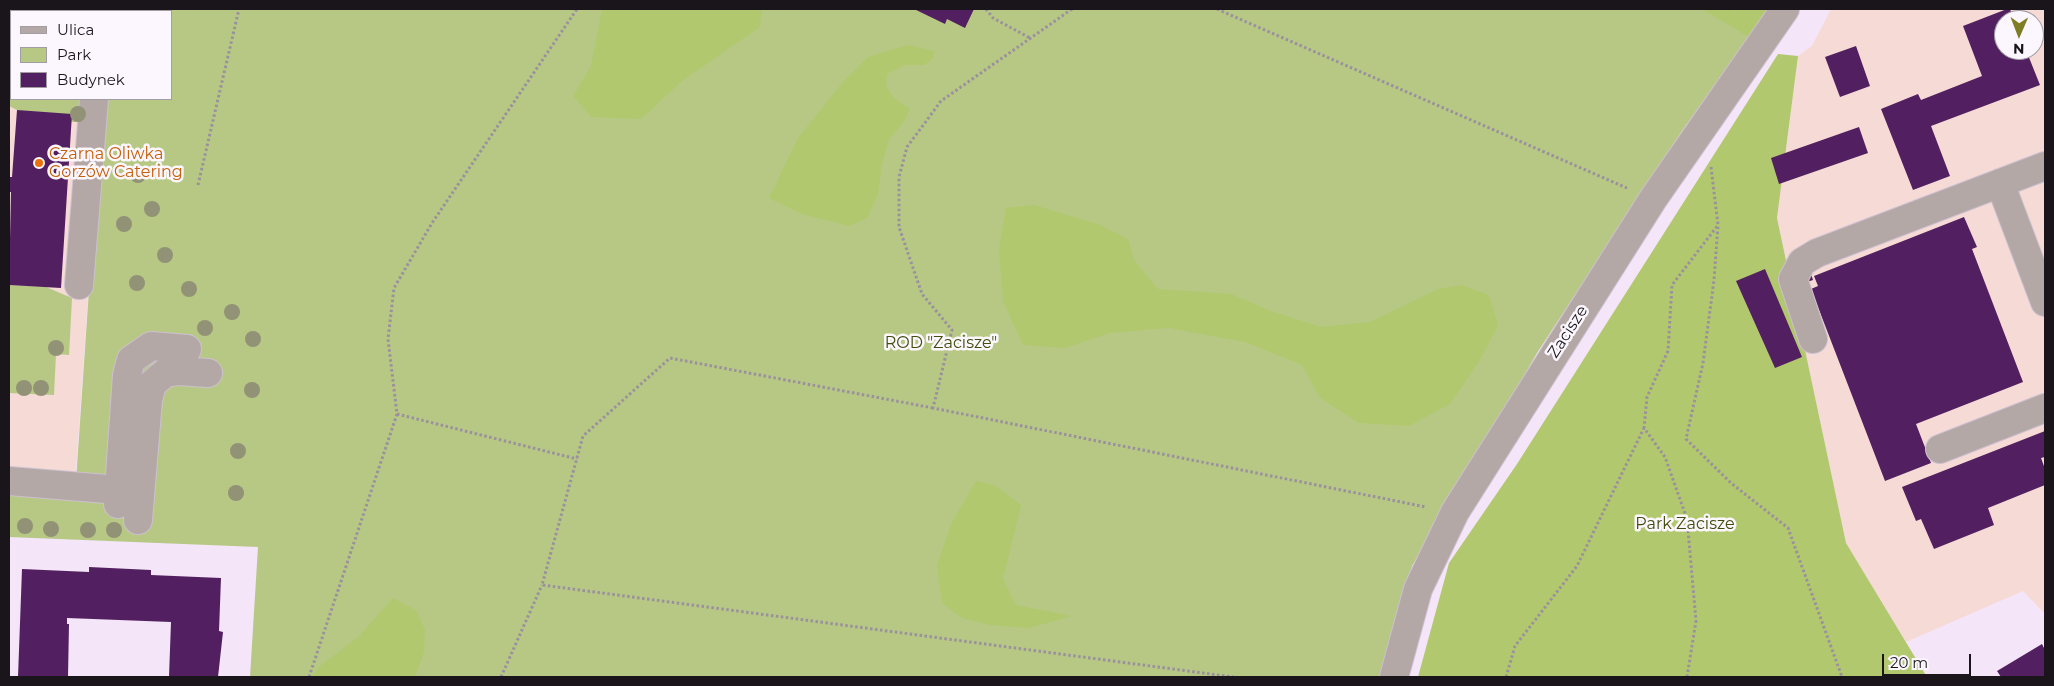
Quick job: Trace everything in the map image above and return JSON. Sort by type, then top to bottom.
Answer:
[{"type":"street","name":"Zacisze","points":[[1394,677],[1418,589],[1456,512],[1653,198],[1785,9]]},
{"type":"street","points":[[79,285],[94,100]]},
{"type":"street","points":[[1813,339],[1793,279],[1802,262],[1817,253],[2045,166]]},
{"type":"street","points":[[2000,184],[2045,302]]},
{"type":"street","points":[[125,505],[127,375],[132,360],[151,346],[187,349]]},
{"type":"street","points":[[125,505],[142,473],[148,400],[152,384],[165,373],[179,371],[208,373]]},
{"type":"street","points":[[1940,448],[2045,408]]},
{"type":"street","points":[[125,505],[142,473]]},
{"type":"street","points":[[9,481],[125,505]]},
{"type":"path","points":[[198,186],[239,9]]},
{"type":"path","points":[[309,677],[397,414],[388,339],[394,288],[432,223],[577,9]]},
{"type":"path","points":[[986,9],[993,18],[1030,38]]},
{"type":"path","points":[[933,408],[952,330],[922,294],[899,227],[899,176],[907,147],[941,100],[1072,9]]},
{"type":"path","points":[[1217,9],[1653,198]]},
{"type":"path","points":[[1705,124],[1718,225],[1714,280],[1703,363],[1686,439],[1731,483],[1788,528],[1842,677]]},
{"type":"path","points":[[1506,677],[1515,646],[1578,566],[1644,428],[1647,397],[1668,351],[1672,286],[1718,225]]},
{"type":"path","points":[[501,677],[542,585],[583,436],[670,358],[933,408],[1456,512]]},
{"type":"path","points":[[397,414],[577,459]]},
{"type":"path","points":[[1644,428],[1665,457],[1687,519],[1696,621],[1686,677]]},
{"type":"path","points":[[542,585],[1233,677]]},
{"type":"shaded area","points":[[9,9],[72,10],[10,10],[10,100],[102,100],[74,498],[9,495]]},
{"type":"shaded area","points":[[1831,9],[2045,9],[2045,614],[2023,591],[1906,642],[1846,543],[1777,217],[1798,56],[1812,46]]},
{"type":"green space","name":"ROD \"Zacisze\"","points":[[9,9],[1775,9],[1749,37],[1682,131],[1537,353],[1412,566],[1394,629],[1384,677],[250,677],[258,547],[9,537],[9,495],[112,498],[112,511],[127,512],[138,369],[146,359],[158,355],[192,356],[193,344],[149,339],[140,341],[129,348],[122,364],[114,483],[76,481],[102,100],[172,100],[172,10],[10,10],[10,12]],"holes":[[[162,362],[213,367],[211,380],[183,377],[169,380],[158,389],[155,397],[147,525],[133,521],[142,384],[146,372]]]},
{"type":"green space","points":[[602,9],[762,9],[760,27],[682,81],[641,119],[591,117],[573,96],[591,66]]},
{"type":"green space","points":[[1702,9],[1732,9],[1748,35],[1733,9],[1772,9],[1749,37]]},
{"type":"green space","points":[[9,40],[10,100],[86,100],[82,122],[71,122],[17,110],[9,106]]},
{"type":"green space","points":[[907,45],[935,51],[932,59],[924,65],[905,65],[887,74],[886,86],[894,98],[910,109],[903,123],[889,139],[882,164],[878,194],[867,218],[849,226],[802,214],[769,198],[798,138],[842,83],[868,57]]},
{"type":"green space","name":"Park Zacisze","points":[[1778,54],[1798,56],[1777,218],[1846,543],[1927,677],[1418,677],[1449,563],[1517,464]]},
{"type":"green space","points":[[1034,205],[1098,224],[1128,239],[1134,260],[1158,289],[1231,294],[1271,311],[1321,327],[1370,322],[1438,289],[1462,285],[1489,295],[1498,325],[1480,360],[1450,404],[1409,426],[1359,423],[1319,397],[1302,365],[1245,342],[1168,328],[1110,333],[1065,348],[1023,345],[1003,301],[999,249],[1006,208]]},
{"type":"green space","points":[[9,285],[46,287],[72,298],[69,355],[56,354],[54,395],[9,393]]},
{"type":"green space","points":[[976,481],[994,485],[1021,505],[1003,579],[1016,605],[1072,616],[1029,628],[990,625],[962,618],[942,603],[937,565],[952,522]]},
{"type":"green space","points":[[393,598],[417,611],[425,630],[424,652],[415,677],[312,677],[319,667],[358,637]]},
{"type":"building","points":[[914,9],[974,9],[965,28],[947,19],[945,24]]},
{"type":"building","points":[[1994,14],[1994,60],[2030,60],[2040,85],[1931,126],[1950,176],[1913,190],[1881,109],[1918,94],[1921,100],[1982,76],[1963,26]]},
{"type":"building","points":[[1856,46],[1870,86],[1840,97],[1825,57]]},
{"type":"building","points":[[17,110],[72,114],[61,288],[9,285],[11,192],[9,192],[9,177],[12,177]]},
{"type":"building","points":[[1859,127],[1868,153],[1779,184],[1771,158]]},
{"type":"building","points":[[1964,217],[1977,247],[1972,249],[2023,382],[1916,424],[1931,463],[1885,481],[1811,289],[1818,286],[1814,276]]},
{"type":"building","points":[[1765,269],[1802,357],[1775,368],[1736,281]]},
{"type":"building","points":[[1811,274],[1813,280],[1807,282]]},
{"type":"building","points":[[2045,431],[2045,457],[2041,458],[2045,469],[2045,485],[1988,508],[1994,525],[1934,549],[1921,519],[1916,521],[1902,487]]},
{"type":"building","points":[[89,567],[151,570],[151,575],[221,578],[219,631],[223,632],[218,677],[169,677],[171,622],[67,618],[67,624],[69,624],[68,677],[18,677],[22,569],[89,572]]},
{"type":"building","points":[[2042,644],[2045,650],[2045,677],[2001,677],[1997,671]]},
{"type":"place","name":"Czarna Oliwka Gorzów Catering","points":[[39,163]]}]
